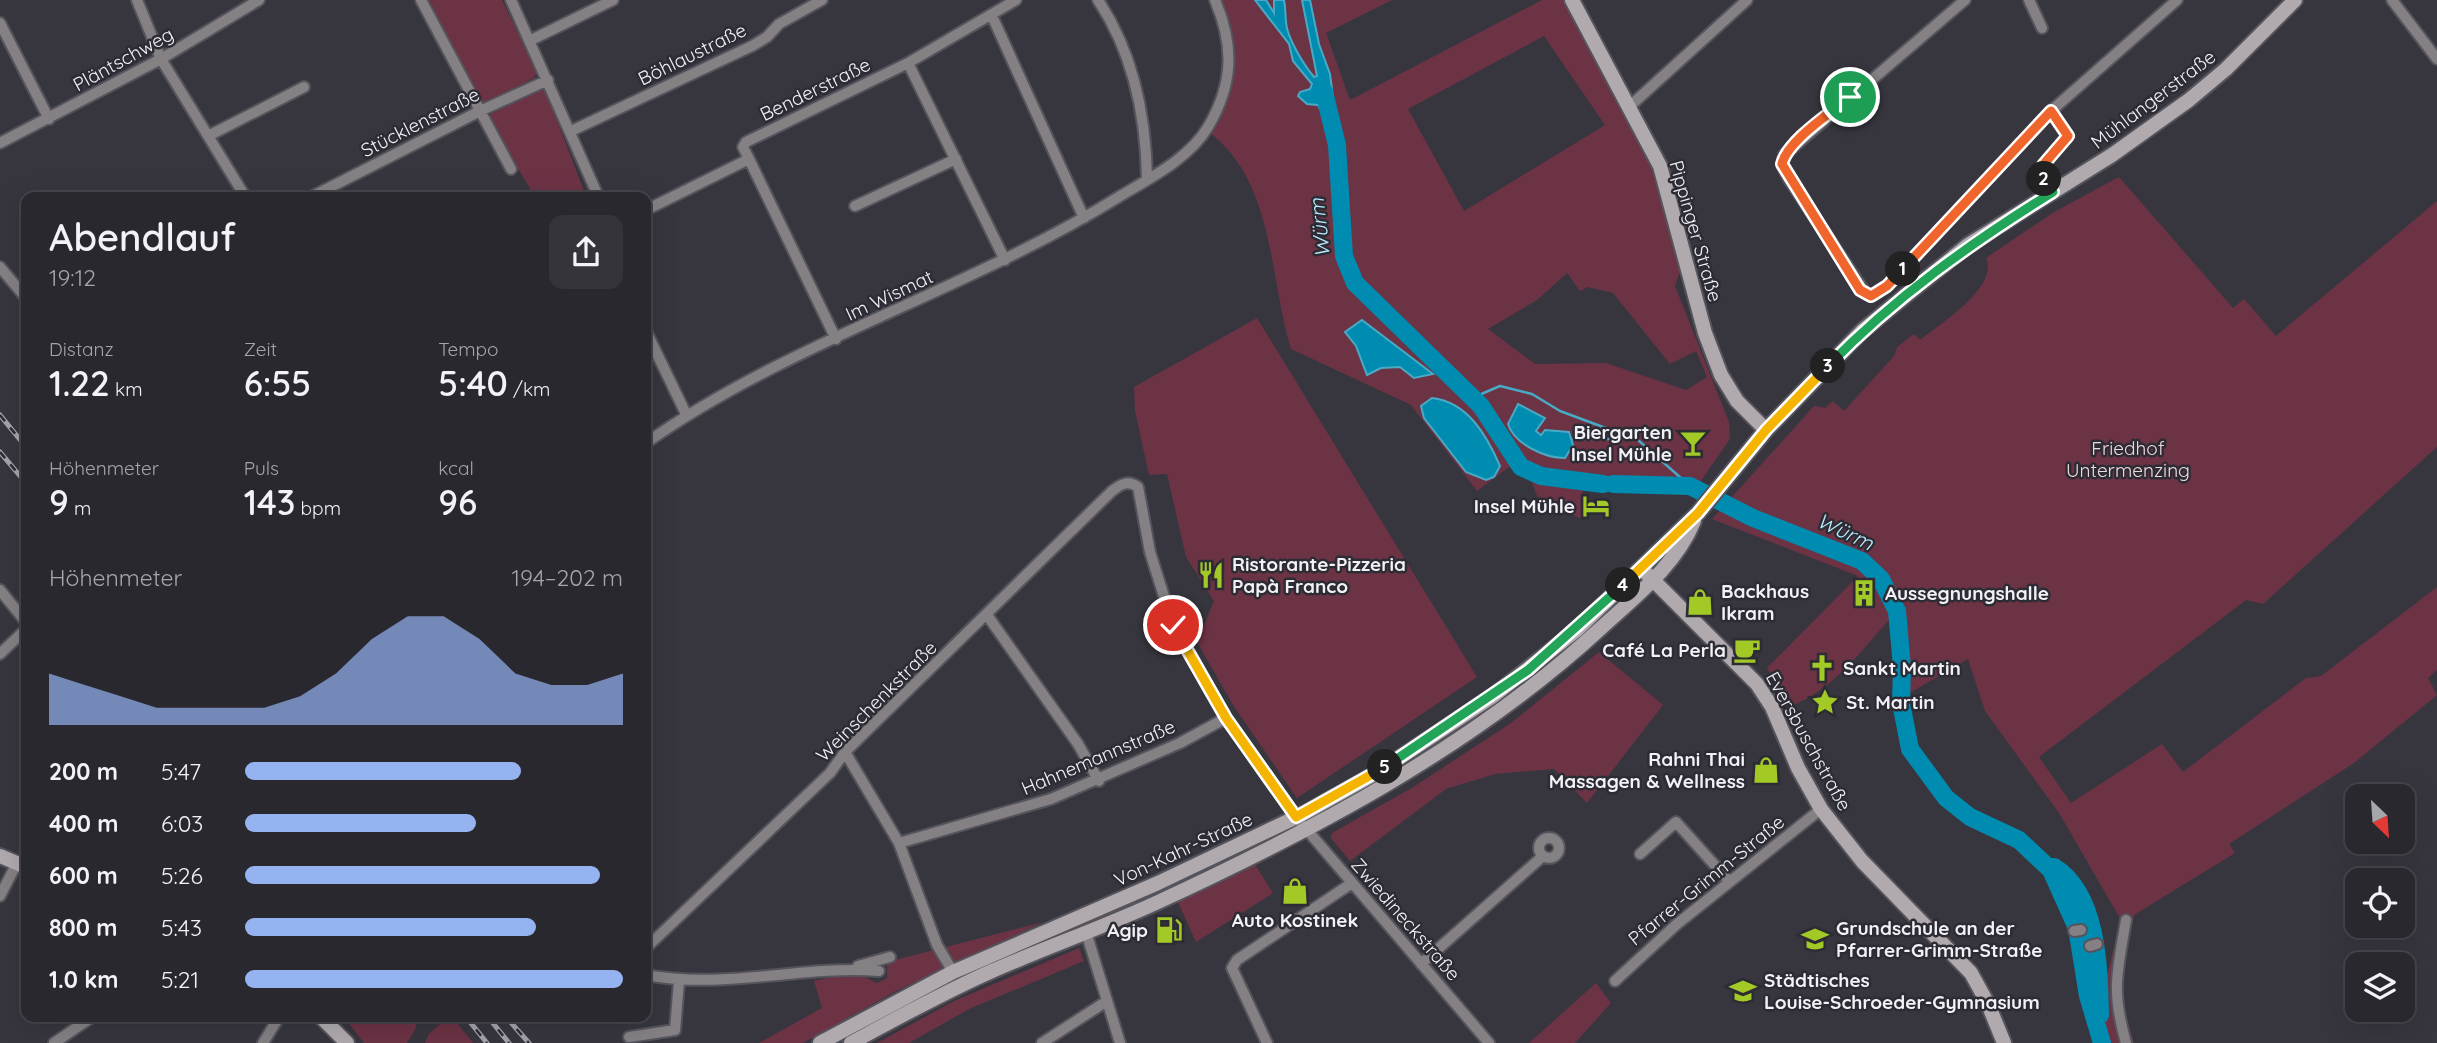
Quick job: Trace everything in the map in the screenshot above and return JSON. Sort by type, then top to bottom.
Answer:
[{"type":"main road","name":"Pippinger Straße","points":[[1572,0],[1660,166],[1705,333],[1721,374],[1737,401],[1766,430]]},
{"type":"main road","name":"Mühlangerstraße","points":[[1766,430],[1862,331],[1943,263],[2112,155],[2189,100],[2226,69],[2295,0]]},
{"type":"main road","name":"Von-Kahr-Straße","points":[[820,1043],[953,972],[1169,878],[1296,817],[1375,774],[1503,689],[1577,630],[1698,513],[1766,430]]},
{"type":"main road","name":"Von-Kahr-Straße","points":[[851,1043],[990,972],[1160,902],[1307,830],[1410,770],[1474,729],[1574,652],[1653,580],[1685,540],[1698,513]]},
{"type":"main road","name":"Eversbuschstraße","points":[[1641,568],[1757,684],[1772,707],[1798,768],[1821,808],[1862,861],[1971,973],[1988,1004],[2004,1043]]},
{"type":"main road","points":[[0,856],[21,865]]},
{"type":"main road","points":[[326,1022],[346,1043]]},
{"type":"street","points":[[137,0],[161,59],[242,192]]},
{"type":"street","name":"Pläntschweg","points":[[0,143],[161,59],[260,0]]},
{"type":"street","points":[[421,0],[511,169]]},
{"type":"street","points":[[511,0],[531,40],[596,192]]},
{"type":"street","points":[[531,40],[613,0]]},
{"type":"street","name":"Böhlaustraße","points":[[571,131],[752,46],[767,37],[779,24],[822,0]]},
{"type":"street","name":"Benderstraße","points":[[749,159],[743,147],[746,142],[908,63],[1016,0]]},
{"type":"street","points":[[1098,0],[1126,55],[1141,101],[1147,179]]},
{"type":"street","name":"Im Wismat","points":[[651,439],[687,414],[836,339],[1005,260],[1084,218],[1184,155],[1205,131],[1222,93],[1231,59],[1227,34],[1215,0]]},
{"type":"street","points":[[1630,106],[1748,0]]},
{"type":"street","points":[[1965,0],[1784,155],[1782,164],[1789,179],[1866,295],[1871,296],[1887,286],[2051,111],[2177,0]]},
{"type":"street","points":[[2029,0],[2042,28]]},
{"type":"street","points":[[2392,0],[2437,59]]},
{"type":"street","points":[[992,16],[1084,218]]},
{"type":"street","points":[[0,23],[49,119]]},
{"type":"street","points":[[908,63],[1005,260]]},
{"type":"street","name":"Stücklenstraße","points":[[321,192],[480,111],[548,80]]},
{"type":"street","points":[[208,136],[304,87]]},
{"type":"street","points":[[2051,111],[2068,136],[2043,165],[2045,184],[2053,192]]},
{"type":"street","points":[[651,208],[749,159],[836,339]]},
{"type":"street","points":[[856,206],[956,159]]},
{"type":"street","points":[[0,267],[21,292]]},
{"type":"street","points":[[651,342],[687,414]]},
{"type":"street","name":"Weinschenkstraße","points":[[651,943],[830,773],[845,752],[1112,491],[1122,484],[1132,483]]},
{"type":"street","name":"Zwiedineckstraße","points":[[1132,483],[1138,487],[1150,552],[1173,625],[1226,718],[1296,817],[1489,1043]]},
{"type":"street","points":[[0,590],[21,616]]},
{"type":"street","points":[[987,615],[1078,744],[1099,781]]},
{"type":"street","points":[[0,653],[21,634]]},
{"type":"street","name":"Hahnemannstraße","points":[[899,843],[1051,800],[1099,781],[1226,718]]},
{"type":"street","points":[[845,752],[899,843],[937,945],[953,972]]},
{"type":"street","name":"Pfarrer-Grimm-Straße","points":[[1615,981],[1729,881],[1821,808]]},
{"type":"street","points":[[1640,853],[1676,822],[1729,881]]},
{"type":"street","points":[[1421,964],[1543,856]]},
{"type":"street","points":[[0,896],[21,866]]},
{"type":"street","points":[[1267,1043],[1232,968],[1237,960],[1352,883]]},
{"type":"street","points":[[2126,920],[2115,983],[2117,1011],[2126,1043]]},
{"type":"street","points":[[1086,932],[1120,1043]]},
{"type":"street","points":[[651,976],[679,981],[730,980],[849,968],[890,957]]},
{"type":"street","points":[[849,968],[879,971]]},
{"type":"street","points":[[629,1037],[676,1030],[679,981]]},
{"type":"street","points":[[1042,1043],[1107,1001]]},
{"type":"street","points":[[54,1043],[85,1022]]},
{"type":"street","points":[[263,1043],[276,1022]]},
{"type":"green space","points":[[425,0],[502,0],[537,72],[534,78],[484,103],[480,101]]},
{"type":"green space","points":[[1220,0],[1392,0],[1326,33],[1350,100],[1542,0],[1566,0],[1651,155],[1681,268],[1675,286],[1729,422],[1730,439],[1691,495],[1655,487],[1583,486],[1581,519],[1537,496],[1530,477],[1509,467],[1477,491],[1411,405],[1291,349],[1267,233],[1258,205],[1247,178],[1231,154],[1210,133],[1232,68],[1226,19]],"holes":[[[1544,36],[1605,125],[1464,211],[1408,109]],[[1567,273],[1580,291],[1588,287],[1613,293],[1670,364],[1696,351],[1707,377],[1686,390],[1606,363],[1535,364],[1488,329],[1537,300]]]},
{"type":"green space","points":[[540,89],[546,92],[584,192],[529,192],[531,190],[489,122],[489,115]]},
{"type":"green space","name":"Friedhof Untermenzing","points":[[2119,177],[2233,308],[2244,299],[2276,336],[2437,201],[2437,447],[2263,604],[2246,600],[2039,757],[2071,803],[2162,744],[2183,772],[2306,678],[2321,676],[2437,587],[2437,670],[2428,678],[2437,695],[2354,763],[2229,844],[2235,853],[2134,915],[2119,992],[2134,1043],[2098,1043],[2087,998],[2103,990],[2121,920],[2059,813],[1985,711],[1968,659],[1899,699],[1896,612],[1834,679],[1820,691],[1788,707],[1767,668],[1858,576],[1712,519],[1814,406],[1825,408],[1833,401],[1844,411],[1895,355],[1897,347],[1914,334],[1920,340],[1965,304],[1984,281],[1988,269],[1986,258],[2054,212]]},
{"type":"green space","points":[[1257,318],[1477,677],[1297,798],[1233,705],[1197,642],[1214,601],[1186,557],[1167,474],[1149,475],[1135,411],[1134,387]]},
{"type":"green space","points":[[1624,587],[1629,591],[1523,682],[1448,736],[1328,809],[1375,779]]},
{"type":"green space","points":[[1599,652],[1663,705],[1587,803],[1554,769],[1495,774],[1446,789],[1350,861],[1331,838],[1332,833],[1415,786],[1511,723]]},
{"type":"green space","points":[[1254,863],[1273,893],[1196,942],[1177,900]]},
{"type":"green space","points":[[1182,878],[1158,895],[1129,908],[1070,929],[1068,925]]},
{"type":"green space","points":[[1043,922],[896,991],[803,1043],[759,1043],[822,1008],[814,981],[854,972],[877,983],[887,978],[887,962]]},
{"type":"green space","points":[[1079,948],[1084,961],[969,1009],[909,1043],[877,1043],[954,1001]]},
{"type":"green space","points":[[1596,983],[1611,1003],[1575,1043],[1529,1043]]},
{"type":"green space","points":[[348,1022],[416,1022],[416,1028],[407,1043],[364,1043]]},
{"type":"green space","points":[[442,1022],[456,1022],[473,1043],[425,1043],[429,1034]]},
{"type":"water","points":[[1255,0],[1266,0],[1274,13],[1274,0],[1284,0],[1289,36],[1314,77],[1317,76],[1302,0],[1310,0],[1319,44],[1330,74],[1335,112],[1323,115],[1318,105],[1307,104],[1298,96],[1300,92],[1310,89],[1312,84],[1293,61],[1289,44]]},
{"type":"water","points":[[1362,320],[1433,374],[1414,378],[1400,367],[1381,368],[1367,375],[1356,346],[1345,332]]},
{"type":"water","points":[[1432,398],[1456,406],[1475,422],[1500,466],[1494,477],[1486,480],[1466,472],[1424,418],[1421,406]]},
{"type":"water","points":[[1518,404],[1545,418],[1536,431],[1541,435],[1545,430],[1569,432],[1573,445],[1565,458],[1540,453],[1517,438],[1508,424]]},
{"type":"waterway","name":"Würm","points":[[1324,92],[1337,145],[1344,256],[1355,283],[1481,406],[1521,467],[1541,476],[1603,484]]},
{"type":"waterway","name":"Würm","points":[[1472,398],[1500,386],[1532,394],[1560,411],[1638,440],[1690,486]]},
{"type":"waterway","points":[[1573,439],[1633,439]]},
{"type":"waterway","name":"Würm","points":[[1613,484],[1690,486],[1753,518],[1862,561],[1881,579],[1897,611],[1902,667],[1901,703],[1910,749],[1946,798],[1970,817],[2019,840],[2051,870],[2077,928],[2088,996],[2102,1043]]},
{"type":"waterway","name":"Würm","points":[[2054,867],[2069,879],[2088,914],[2097,955],[2100,1015]]},
{"type":"railway","points":[[0,415],[21,441]]},
{"type":"railway","points":[[0,452],[21,477]]},
{"type":"railway","points":[[470,1022],[487,1043]]},
{"type":"railway","points":[[492,1022],[509,1043]]},
{"type":"railway","points":[[510,1022],[529,1043]]},
{"type":"place","name":"Biergarten Insel Mühle","points":[[1693,443]]},
{"type":"place","name":"Insel Mühle","points":[[1596,506]]},
{"type":"place","name":"Ristorante-Pizzeria Papà Franco","points":[[1211,575]]},
{"type":"place","name":"Aussegnungshalle","points":[[1864,593]]},
{"type":"place","name":"Backhaus Ikram","points":[[1700,602]]},
{"type":"place","name":"Café La Perla","points":[[1747,650]]},
{"type":"place","name":"Sankt Martin","points":[[1822,668]]},
{"type":"place","name":"St. Martin","points":[[1825,702]]},
{"type":"place","name":"Rahni Thai Massagen & Wellness","points":[[1766,770]]},
{"type":"place","name":"Auto Kostinek","points":[[1295,891]]},
{"type":"place","name":"Agip","points":[[1169,930]]},
{"type":"place","name":"Grundschule an der Pfarrer-Grimm-Straße","points":[[1815,939]]},
{"type":"place","name":"Städtisches Louise-Schroeder-Gymnasium","points":[[1743,991]]},
{"type":"route","points":[[1173,625],[1226,718],[1296,817],[1375,774],[1528,670],[1577,630],[1698,513],[1766,430],[1862,331],[1943,263],[2053,192],[2045,184],[2043,165],[2068,136],[2051,111],[1887,286],[1871,296],[1866,295],[1839,259],[1782,164],[1784,155],[1793,145],[1850,97]]}]
